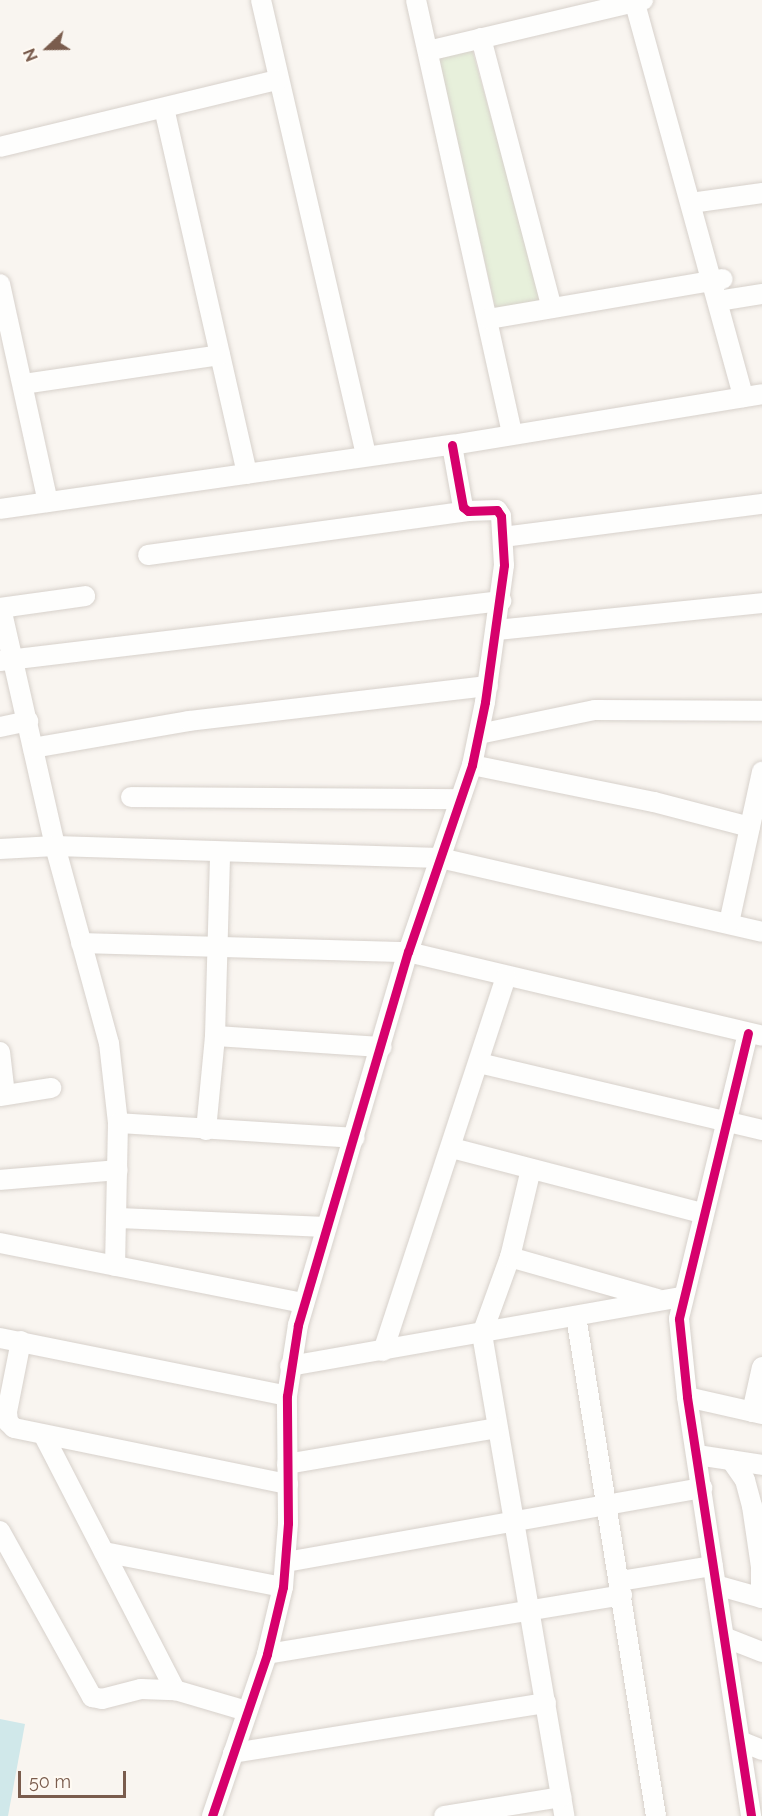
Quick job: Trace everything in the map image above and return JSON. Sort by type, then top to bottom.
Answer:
[{"type":"street","points":[[261,0],[366,456]]},
{"type":"street","points":[[416,0],[489,319],[512,434]]},
{"type":"street","points":[[0,509],[452,445],[754,395],[724,300],[640,0],[428,51]]},
{"type":"street","points":[[481,38],[552,308]]},
{"type":"street","points":[[0,147],[278,80]]},
{"type":"street","points":[[164,108],[247,474]]},
{"type":"street","points":[[697,202],[762,193]]},
{"type":"street","points":[[489,319],[719,279]]},
{"type":"street","points":[[0,284],[24,384],[48,502]]},
{"type":"street","points":[[724,300],[762,294]]},
{"type":"street","points":[[24,384],[220,355]]},
{"type":"street","points":[[452,445],[463,507],[468,511]]},
{"type":"street","points":[[503,537],[762,504]]},
{"type":"street","points":[[148,555],[468,511],[500,512],[503,537],[501,601],[488,686],[472,765],[458,799],[408,952],[382,1047],[304,1303],[290,1366],[287,1396],[288,1484],[283,1587],[267,1654],[212,1816]]},
{"type":"street","points":[[85,596],[0,608],[7,660],[27,721],[55,846],[109,1043],[118,1123],[118,1218],[115,1266]]},
{"type":"street","points":[[7,660],[501,601]]},
{"type":"street","points":[[497,630],[762,603]]},
{"type":"street","points":[[33,748],[189,721],[488,686]]},
{"type":"street","points":[[478,734],[595,710],[762,711]]},
{"type":"street","points":[[0,727],[27,721]]},
{"type":"street","points":[[472,765],[654,802],[750,828]]},
{"type":"street","points":[[729,923],[762,772]]},
{"type":"street","points":[[131,797],[458,799]]},
{"type":"street","points":[[0,849],[55,846],[220,853],[440,858],[762,932]]},
{"type":"street","points":[[206,1130],[215,1036],[220,853]]},
{"type":"street","points":[[81,943],[216,944],[408,952],[755,1034],[724,1120],[679,1319],[687,1397],[751,1816]]},
{"type":"street","points":[[383,1351],[452,1148],[506,977]]},
{"type":"street","points":[[215,1036],[382,1047]]},
{"type":"street","points":[[0,1052],[3,1095],[51,1088]]},
{"type":"street","points":[[479,1063],[762,1130]]},
{"type":"street","points":[[118,1123],[355,1138]]},
{"type":"street","points":[[452,1148],[702,1213]]},
{"type":"street","points":[[444,1816],[563,1806],[546,1703],[526,1611],[482,1334],[510,1257],[531,1169]]},
{"type":"street","points":[[0,1180],[118,1170]]},
{"type":"street","points":[[118,1218],[326,1227]]},
{"type":"street","points":[[0,1243],[304,1303]]},
{"type":"street","points":[[510,1257],[662,1301]]},
{"type":"street","points":[[290,1366],[682,1298]]},
{"type":"street","points":[[576,1316],[608,1504],[656,1816]]},
{"type":"street","points":[[0,1338],[287,1396]]},
{"type":"street","points":[[21,1341],[7,1417],[14,1428],[44,1436],[288,1484]]},
{"type":"street","points":[[687,1397],[757,1413],[762,1367]]},
{"type":"street","points":[[287,1464],[497,1428]]},
{"type":"street","points":[[44,1436],[175,1690]]},
{"type":"street","points":[[697,1455],[762,1465]]},
{"type":"street","points":[[267,1654],[526,1611],[621,1588],[715,1576],[761,1598],[761,1567],[752,1506],[745,1480],[731,1460]]},
{"type":"street","points":[[286,1562],[511,1520],[702,1488]]},
{"type":"street","points":[[0,1531],[92,1697],[102,1699],[141,1689],[175,1690],[247,1711]]},
{"type":"street","points":[[104,1552],[283,1587]]},
{"type":"street","points":[[724,1637],[762,1652]]},
{"type":"street","points":[[233,1754],[546,1703]]},
{"type":"street","points":[[740,1742],[762,1750]]},
{"type":"green space","points":[[472,49],[542,301],[496,311],[438,56]]},
{"type":"water","points":[[0,1719],[25,1724],[8,1816],[0,1816]]},
{"type":"cycle path","points":[[212,1816],[267,1654],[283,1587],[288,1523],[287,1396],[298,1325],[408,952],[472,765],[485,702],[504,565],[501,516],[497,510],[468,511],[463,507],[452,445]]},
{"type":"cycle path","points":[[748,1033],[679,1319],[687,1397],[751,1816]]}]
